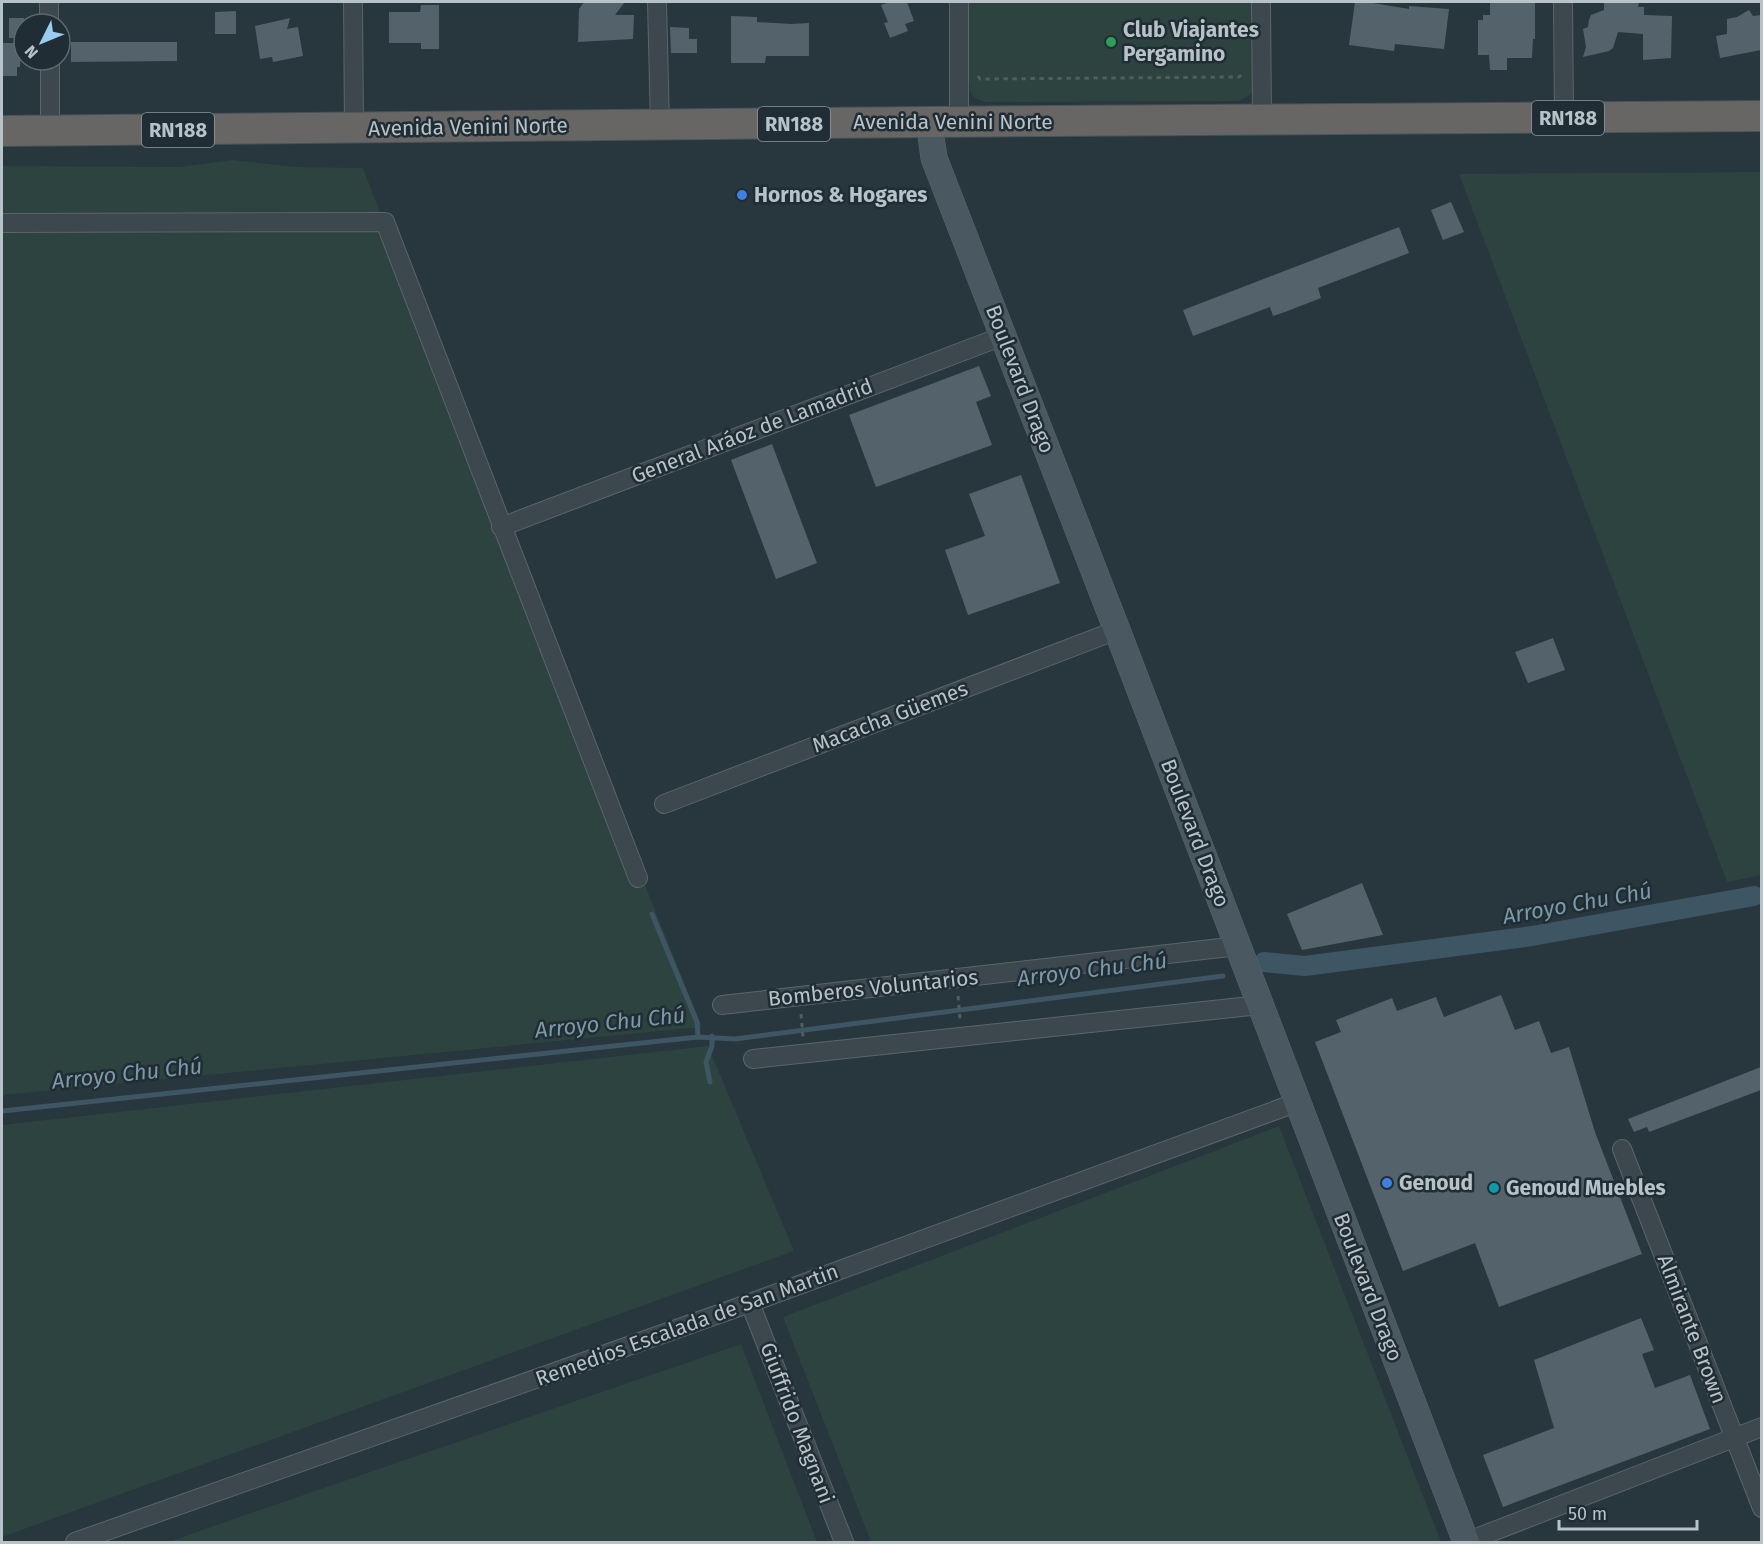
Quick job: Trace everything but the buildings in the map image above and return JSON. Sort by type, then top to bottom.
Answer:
[{"type":"highway","name":"Avenida Venini Norte","points":[[2,132],[1761,116]]},
{"type":"main road","name":"Boulevard Drago","points":[[929,122],[934,158],[1466,1542]]},
{"type":"street","points":[[353,2],[354,128]]},
{"type":"street","points":[[657,2],[660,125]]},
{"type":"street","points":[[959,2],[959,122]]},
{"type":"street","points":[[1262,2],[1262,120]]},
{"type":"street","points":[[1563,2],[1564,118]]},
{"type":"street","points":[[50,72],[50,131]]},
{"type":"street","points":[[2,223],[385,222],[638,878]]},
{"type":"street","name":"General Aráoz de Lamadrid","points":[[501,527],[1004,336]]},
{"type":"street","name":"Macacha Güemes","points":[[664,804],[1117,630]]},
{"type":"street","name":"Bomberos Voluntarios","points":[[722,1005],[1239,950]]},
{"type":"street","points":[[753,1059],[1257,997]]},
{"type":"street","name":"Remedios Escalada de San Martin","points":[[75,1542],[750,1303],[1298,1102]]},
{"type":"street","name":"Almirante Brown","points":[[1622,1149],[1761,1509]]},
{"type":"street","name":"Giuffrido Magnani","points":[[750,1303],[844,1542]]},
{"type":"street","points":[[1466,1542],[1761,1427]]},
{"type":"path","points":[[959,72],[973,71],[980,79],[1239,77],[1248,68],[1262,68]]},
{"type":"path","points":[[958,1000],[961,1025]]},
{"type":"path","points":[[801,1017],[804,1041]]},
{"type":"green space","name":"Club Viajantes Pergamino","points":[[967,2],[1253,2],[1253,90],[1250,95],[1239,101],[983,102],[973,96],[970,90]]},
{"type":"green space","points":[[232,160],[295,167],[363,168],[501,527],[702,1027],[2,1095],[2,166],[179,167]]},
{"type":"green space","points":[[1761,172],[1762,875],[1727,882],[1459,174]]},
{"type":"green space","points":[[708,1046],[794,1251],[2,1537],[2,1125]]},
{"type":"green space","points":[[1279,1126],[1441,1542],[871,1542],[783,1317]]},
{"type":"green space","points":[[741,1344],[817,1542],[169,1542],[219,1524]]},
{"type":"waterway","points":[[1754,896],[1762,894]]},
{"type":"waterway","name":"Arroyo Chu Chú","points":[[1264,962],[1305,966],[1532,936],[1754,896]]},
{"type":"waterway","points":[[652,914],[697,1022],[698,1037]]},
{"type":"waterway","name":"Arroyo Chu Chú","points":[[2,1111],[698,1037],[735,1039],[1223,976]]},
{"type":"waterway","points":[[710,1082],[706,1062],[712,1046],[712,1036]]},
{"type":"place","name":"Club Viajantes Pergamino","points":[[1111,42]]},
{"type":"place","name":"Hornos & Hogares","points":[[742,195]]},
{"type":"place","name":"Genoud","points":[[1387,1183]]},
{"type":"place","name":"Genoud Muebles","points":[[1494,1188]]}]
